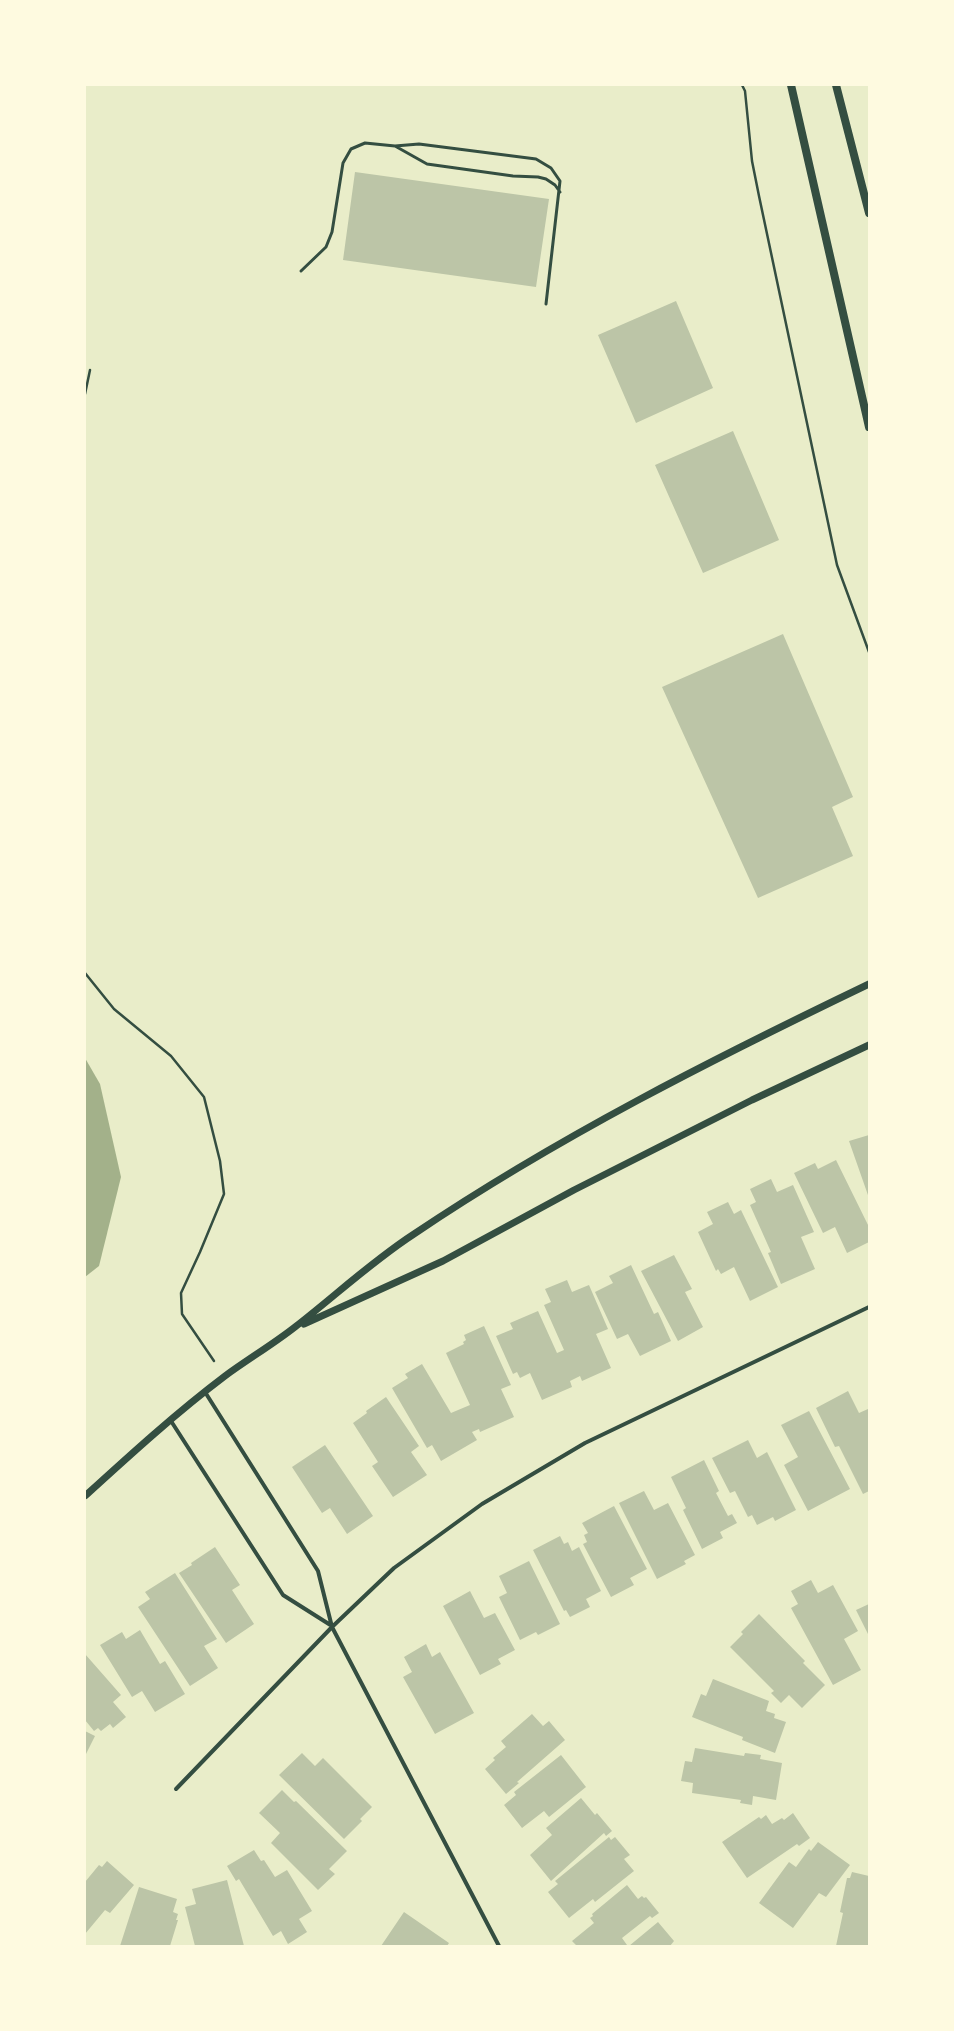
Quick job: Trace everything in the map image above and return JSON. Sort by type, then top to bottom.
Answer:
[{"type":"main road","points":[[790,85],[869,427]]},
{"type":"main road","points":[[836,85],[869,213]]},
{"type":"street","points":[[85,1496],[225,1376],[294,1328],[357,1276],[412,1235],[491,1184],[662,1086],[730,1051],[869,984]]},
{"type":"street","points":[[294,1328],[443,1261],[588,1183],[752,1100],[869,1045]]},
{"type":"street","points":[[176,1789],[332,1627],[400,1564],[443,1531],[518,1481],[585,1443],[869,1307]]},
{"type":"street","points":[[205,1392],[318,1571],[332,1627],[499,1946]]},
{"type":"street","points":[[171,1421],[283,1595],[332,1627]]},
{"type":"lane","points":[[301,271],[328,243],[332,232],[343,163],[351,150],[365,142],[395,146],[419,144],[536,159],[544,162],[556,173],[560,181],[560,192],[546,304]]},
{"type":"lane","points":[[395,146],[427,164],[546,179],[555,185],[560,192]]},
{"type":"path","points":[[742,85],[745,91],[752,161],[837,565],[869,652]]},
{"type":"path","points":[[85,394],[90,370]]},
{"type":"path","points":[[85,973],[114,1009],[171,1056],[204,1097],[220,1161],[224,1194],[200,1252],[181,1292],[182,1314],[225,1376]]},
{"type":"shaded area","points":[[85,1058],[100,1084],[121,1177],[99,1266],[85,1277]]},
{"type":"building","points":[[355,172],[549,199],[536,287],[343,260]]},
{"type":"building","points":[[676,301],[713,388],[636,423],[598,335]]},
{"type":"building","points":[[733,431],[779,540],[703,573],[655,465]]},
{"type":"building","points":[[783,634],[853,797],[832,807],[853,856],[758,898],[662,687]]},
{"type":"building","points":[[869,1135],[869,1198],[849,1141]]},
{"type":"building","points":[[836,1160],[869,1227],[869,1242],[847,1253],[835,1227],[823,1233],[794,1173],[815,1163],[818,1169]]},
{"type":"building","points":[[771,1179],[777,1192],[793,1185],[814,1232],[801,1237],[815,1269],[781,1284],[768,1253],[771,1252],[750,1205],[756,1202],[750,1189]]},
{"type":"building","points":[[728,1202],[734,1214],[741,1210],[778,1287],[750,1301],[734,1267],[721,1274],[718,1269],[716,1271],[698,1232],[713,1224],[707,1212]]},
{"type":"building","points":[[674,1255],[692,1289],[685,1292],[703,1327],[678,1341],[641,1271]]},
{"type":"building","points":[[631,1265],[654,1314],[658,1312],[671,1341],[640,1356],[628,1334],[617,1339],[595,1292],[613,1283],[609,1276]]},
{"type":"building","points":[[567,1280],[572,1292],[589,1285],[608,1329],[596,1334],[611,1368],[582,1381],[580,1376],[570,1381],[572,1387],[542,1400],[530,1373],[520,1378],[517,1372],[513,1374],[496,1336],[513,1329],[510,1323],[538,1311],[557,1353],[564,1350],[544,1305],[551,1302],[545,1289]]},
{"type":"building","points":[[484,1326],[511,1385],[501,1389],[514,1417],[480,1432],[479,1429],[472,1432],[477,1440],[441,1461],[432,1445],[427,1448],[392,1388],[408,1378],[405,1374],[422,1364],[451,1413],[470,1405],[446,1353],[464,1344],[463,1342],[466,1340],[464,1335]]},
{"type":"building","points":[[848,1391],[859,1413],[868,1409],[869,1411],[869,1491],[863,1494],[839,1446],[835,1447],[816,1408]]},
{"type":"building","points":[[386,1397],[419,1446],[411,1452],[427,1475],[393,1497],[372,1466],[378,1462],[353,1423],[367,1413],[366,1411]]},
{"type":"building","points":[[809,1411],[850,1489],[808,1511],[784,1465],[798,1457],[781,1425]]},
{"type":"building","points":[[748,1440],[757,1458],[767,1452],[796,1510],[775,1521],[773,1517],[757,1525],[752,1515],[748,1517],[735,1491],[730,1493],[712,1458]]},
{"type":"building","points":[[325,1445],[373,1516],[347,1534],[330,1508],[322,1513],[292,1467]]},
{"type":"building","points":[[704,1460],[719,1491],[716,1493],[728,1516],[732,1514],[737,1523],[720,1532],[723,1538],[702,1549],[683,1510],[686,1508],[671,1477]]},
{"type":"building","points":[[644,1491],[654,1510],[668,1503],[695,1555],[684,1561],[686,1564],[657,1579],[619,1503]]},
{"type":"building","points":[[614,1506],[647,1569],[630,1578],[634,1585],[611,1597],[583,1544],[587,1542],[584,1535],[588,1533],[582,1523]]},
{"type":"building","points":[[560,1536],[564,1544],[568,1542],[572,1551],[579,1547],[601,1591],[586,1599],[590,1607],[570,1617],[566,1610],[564,1611],[533,1550]]},
{"type":"building","points":[[215,1547],[240,1585],[232,1590],[254,1624],[226,1643],[179,1573]]},
{"type":"building","points":[[529,1561],[560,1624],[538,1635],[536,1632],[520,1640],[499,1597],[507,1593],[499,1576]]},
{"type":"building","points":[[175,1573],[217,1639],[204,1646],[218,1668],[190,1686],[138,1607],[150,1599],[145,1592]]},
{"type":"building","points":[[811,1580],[818,1593],[833,1585],[858,1631],[844,1639],[861,1670],[833,1685],[791,1608],[798,1604],[791,1591]]},
{"type":"building","points":[[470,1591],[484,1618],[495,1613],[515,1650],[498,1659],[501,1664],[480,1675],[443,1606]]},
{"type":"building","points":[[869,1604],[869,1636],[856,1610]]},
{"type":"building","points":[[759,1614],[805,1661],[803,1663],[825,1685],[802,1708],[789,1695],[781,1703],[771,1693],[774,1691],[730,1647],[743,1634],[741,1632]]},
{"type":"building","points":[[140,1630],[160,1664],[165,1661],[185,1694],[155,1712],[142,1691],[132,1697],[100,1645],[122,1632],[126,1639]]},
{"type":"building","points":[[426,1644],[432,1657],[440,1652],[474,1713],[435,1734],[403,1677],[412,1672],[404,1657]]},
{"type":"building","points":[[85,1654],[121,1695],[113,1702],[126,1717],[113,1728],[110,1724],[101,1731],[98,1728],[94,1731],[85,1720]]},
{"type":"building","points":[[713,1679],[769,1701],[766,1711],[775,1714],[774,1718],[786,1722],[775,1753],[742,1740],[743,1737],[692,1717],[701,1694],[706,1696]]},
{"type":"building","points":[[532,1714],[543,1726],[549,1721],[565,1740],[517,1782],[519,1783],[506,1794],[485,1769],[495,1760],[493,1758],[506,1747],[501,1741]]},
{"type":"building","points":[[85,1731],[95,1736],[85,1756]]},
{"type":"building","points":[[695,1748],[744,1756],[745,1753],[761,1755],[760,1759],[782,1763],[776,1800],[753,1796],[752,1805],[740,1803],[741,1800],[692,1793],[693,1783],[681,1781],[685,1761],[692,1762]]},
{"type":"building","points":[[302,1753],[315,1766],[323,1758],[372,1807],[360,1819],[362,1821],[344,1839],[279,1775]]},
{"type":"building","points":[[561,1755],[586,1787],[549,1817],[544,1811],[522,1828],[504,1805],[516,1795],[514,1792]]},
{"type":"building","points":[[282,1790],[294,1802],[296,1801],[347,1851],[329,1869],[335,1874],[318,1890],[271,1843],[280,1833],[259,1813]]},
{"type":"building","points":[[581,1798],[595,1815],[597,1813],[612,1831],[606,1836],[604,1833],[551,1881],[530,1855],[552,1835],[546,1828]]},
{"type":"building","points":[[793,1813],[810,1838],[799,1846],[797,1844],[747,1878],[722,1842],[759,1817],[761,1819],[766,1815],[772,1824],[782,1818],[784,1820]]},
{"type":"building","points":[[609,1837],[611,1840],[615,1837],[630,1855],[624,1859],[634,1871],[595,1902],[593,1899],[569,1918],[548,1892],[558,1884],[555,1881]]},
{"type":"building","points":[[818,1842],[850,1865],[826,1897],[819,1893],[793,1928],[759,1903],[789,1862],[796,1867],[809,1849],[811,1851]]},
{"type":"building","points":[[254,1850],[261,1861],[264,1860],[275,1877],[287,1870],[312,1911],[299,1919],[307,1932],[288,1944],[281,1931],[273,1936],[239,1879],[236,1881],[227,1866]]},
{"type":"building","points":[[107,1861],[134,1885],[110,1913],[105,1910],[85,1934],[85,1882],[99,1865],[102,1867]]},
{"type":"building","points":[[852,1872],[869,1876],[869,1946],[836,1946],[843,1913],[840,1912],[847,1878],[850,1878]]},
{"type":"building","points":[[227,1880],[244,1946],[195,1946],[185,1907],[196,1904],[192,1889]]},
{"type":"building","points":[[627,1885],[638,1899],[642,1896],[644,1898],[646,1897],[659,1913],[652,1918],[650,1916],[622,1938],[627,1945],[626,1946],[577,1946],[572,1941],[594,1923],[590,1918],[593,1916],[592,1914]]},
{"type":"building","points":[[139,1887],[177,1899],[173,1912],[178,1914],[176,1920],[178,1920],[170,1946],[120,1946]]},
{"type":"building","points":[[404,1912],[449,1943],[447,1946],[381,1946]]},
{"type":"building","points":[[658,1922],[674,1941],[670,1946],[629,1946]]}]
